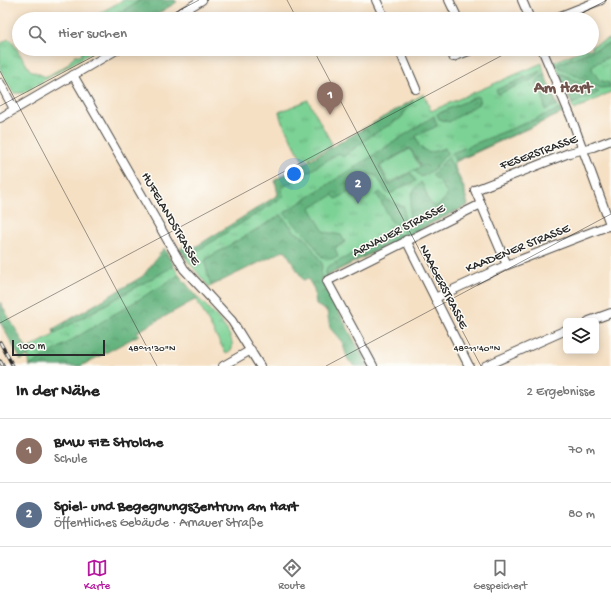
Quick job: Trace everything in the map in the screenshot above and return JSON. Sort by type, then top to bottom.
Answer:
[{"type":"street","points":[[177,12],[186,4],[202,0]]},
{"type":"street","points":[[376,0],[382,12]]},
{"type":"street","points":[[449,0],[455,12]]},
{"type":"street","points":[[522,0],[527,12]]},
{"type":"street","points":[[571,12],[601,0]]},
{"type":"street","points":[[0,118],[106,56]]},
{"type":"street","points":[[402,56],[416,88]]},
{"type":"street","points":[[545,56],[582,148],[611,226]]},
{"type":"street","name":"HUFELANDSTRASSE","points":[[73,75],[184,269],[200,288],[227,315],[260,366]]},
{"type":"street","points":[[0,83],[14,109]]},
{"type":"street","name":"FESERSTRASSE","points":[[481,204],[475,190],[582,148],[593,147],[611,140]]},
{"type":"street","points":[[481,204],[507,265]]},
{"type":"street","name":"ARNAUER STRASSE","points":[[373,366],[327,281],[406,240],[481,204]]},
{"type":"street","name":"KAADENER STRASSE","points":[[435,298],[507,265],[611,226]]},
{"type":"street","name":"NAAGERSTRASSE","points":[[406,240],[469,366]]},
{"type":"street","points":[[596,318],[611,312]]},
{"type":"street","points":[[484,366],[563,331]]},
{"type":"street","points":[[223,366],[251,350]]},
{"type":"green space","points":[[123,0],[141,0],[121,12],[102,12]]},
{"type":"green space","points":[[141,0],[175,0],[177,2],[161,12],[121,12]]},
{"type":"green space","points":[[611,38],[611,92],[574,110],[554,62],[568,56],[599,56],[599,43]]},
{"type":"green space","points":[[8,39],[11,40],[12,56],[21,56],[30,70],[46,77],[67,65],[74,56],[85,56],[23,93],[13,93],[0,69],[0,44]]},
{"type":"green space","points":[[611,43],[611,56],[593,65],[592,69],[599,80],[609,83],[610,87],[600,88],[560,68],[558,64],[578,56],[599,56],[599,48]]},
{"type":"green space","points":[[542,63],[545,78],[562,113],[453,163],[465,190],[468,205],[321,279],[297,242],[209,287],[183,255],[279,195],[276,180],[424,94],[431,111]]},
{"type":"green space","points":[[541,71],[536,78],[498,94],[496,90]]},
{"type":"green space","points":[[544,73],[557,105],[545,110],[543,96],[536,82]]},
{"type":"green space","points":[[559,73],[561,73],[599,92],[572,104]]},
{"type":"green space","points":[[478,96],[480,103],[449,122],[439,119],[437,114]]},
{"type":"green space","points":[[308,100],[331,142],[331,146],[303,161],[281,120],[279,112]]},
{"type":"green space","points":[[413,100],[401,118],[372,135],[343,157],[339,153],[282,188],[283,197],[186,258],[180,249],[185,245],[189,251],[278,195],[275,180]]},
{"type":"green space","points":[[560,109],[562,113],[455,161],[452,153]]},
{"type":"green space","points":[[434,116],[437,126],[416,136],[419,146],[429,153],[445,148],[447,153],[433,170],[421,177],[415,171],[421,166],[410,148],[379,166],[389,185],[411,173],[416,181],[393,193],[387,193],[375,176],[368,174],[363,175],[357,178],[355,189],[336,199],[333,195],[310,208],[324,232],[341,235],[345,242],[335,248],[338,257],[327,260],[322,257],[308,237],[284,213]]},
{"type":"green space","points":[[410,149],[420,167],[389,183],[380,166]]},
{"type":"green space","points":[[448,157],[464,190],[468,205],[406,236],[402,230],[409,220],[412,193],[421,182],[429,200],[437,207],[448,195],[441,184],[432,175]]},
{"type":"green space","points":[[380,192],[388,200],[404,207],[404,220],[399,228],[391,221],[377,194]]},
{"type":"green space","points":[[281,215],[294,231],[306,239],[322,263],[321,279],[368,366],[355,366],[348,360],[342,342],[330,328],[327,311],[316,305],[314,289],[308,279],[303,280],[285,250],[211,286],[205,263],[206,259]]},
{"type":"green space","points":[[391,226],[401,237],[325,276],[327,267],[369,245],[384,234]]},
{"type":"green space","points":[[164,248],[174,266],[55,333],[54,329],[143,276]]},
{"type":"green space","points":[[169,259],[195,300],[30,366],[27,349],[54,335],[53,329],[140,279]]},
{"type":"green space","points":[[179,275],[198,298],[137,332],[139,335],[81,366],[29,366]]},
{"type":"green space","points":[[198,298],[226,328],[230,336],[232,349],[226,354],[196,299]]},
{"type":"green space","points":[[0,302],[27,349],[28,356],[21,360],[0,322]]},
{"type":"railway","points":[[0,342],[13,366]]},
{"type":"railway","points":[[0,361],[3,366]]},
{"type":"place","name":"BMW FIZ Strolche","points":[[330,115]]},
{"type":"place","name":"Spiel- und Begegnungszentrum am Hart","points":[[358,204]]},
{"type":"district","name":"Am Hart","points":[[563,89]]}]
